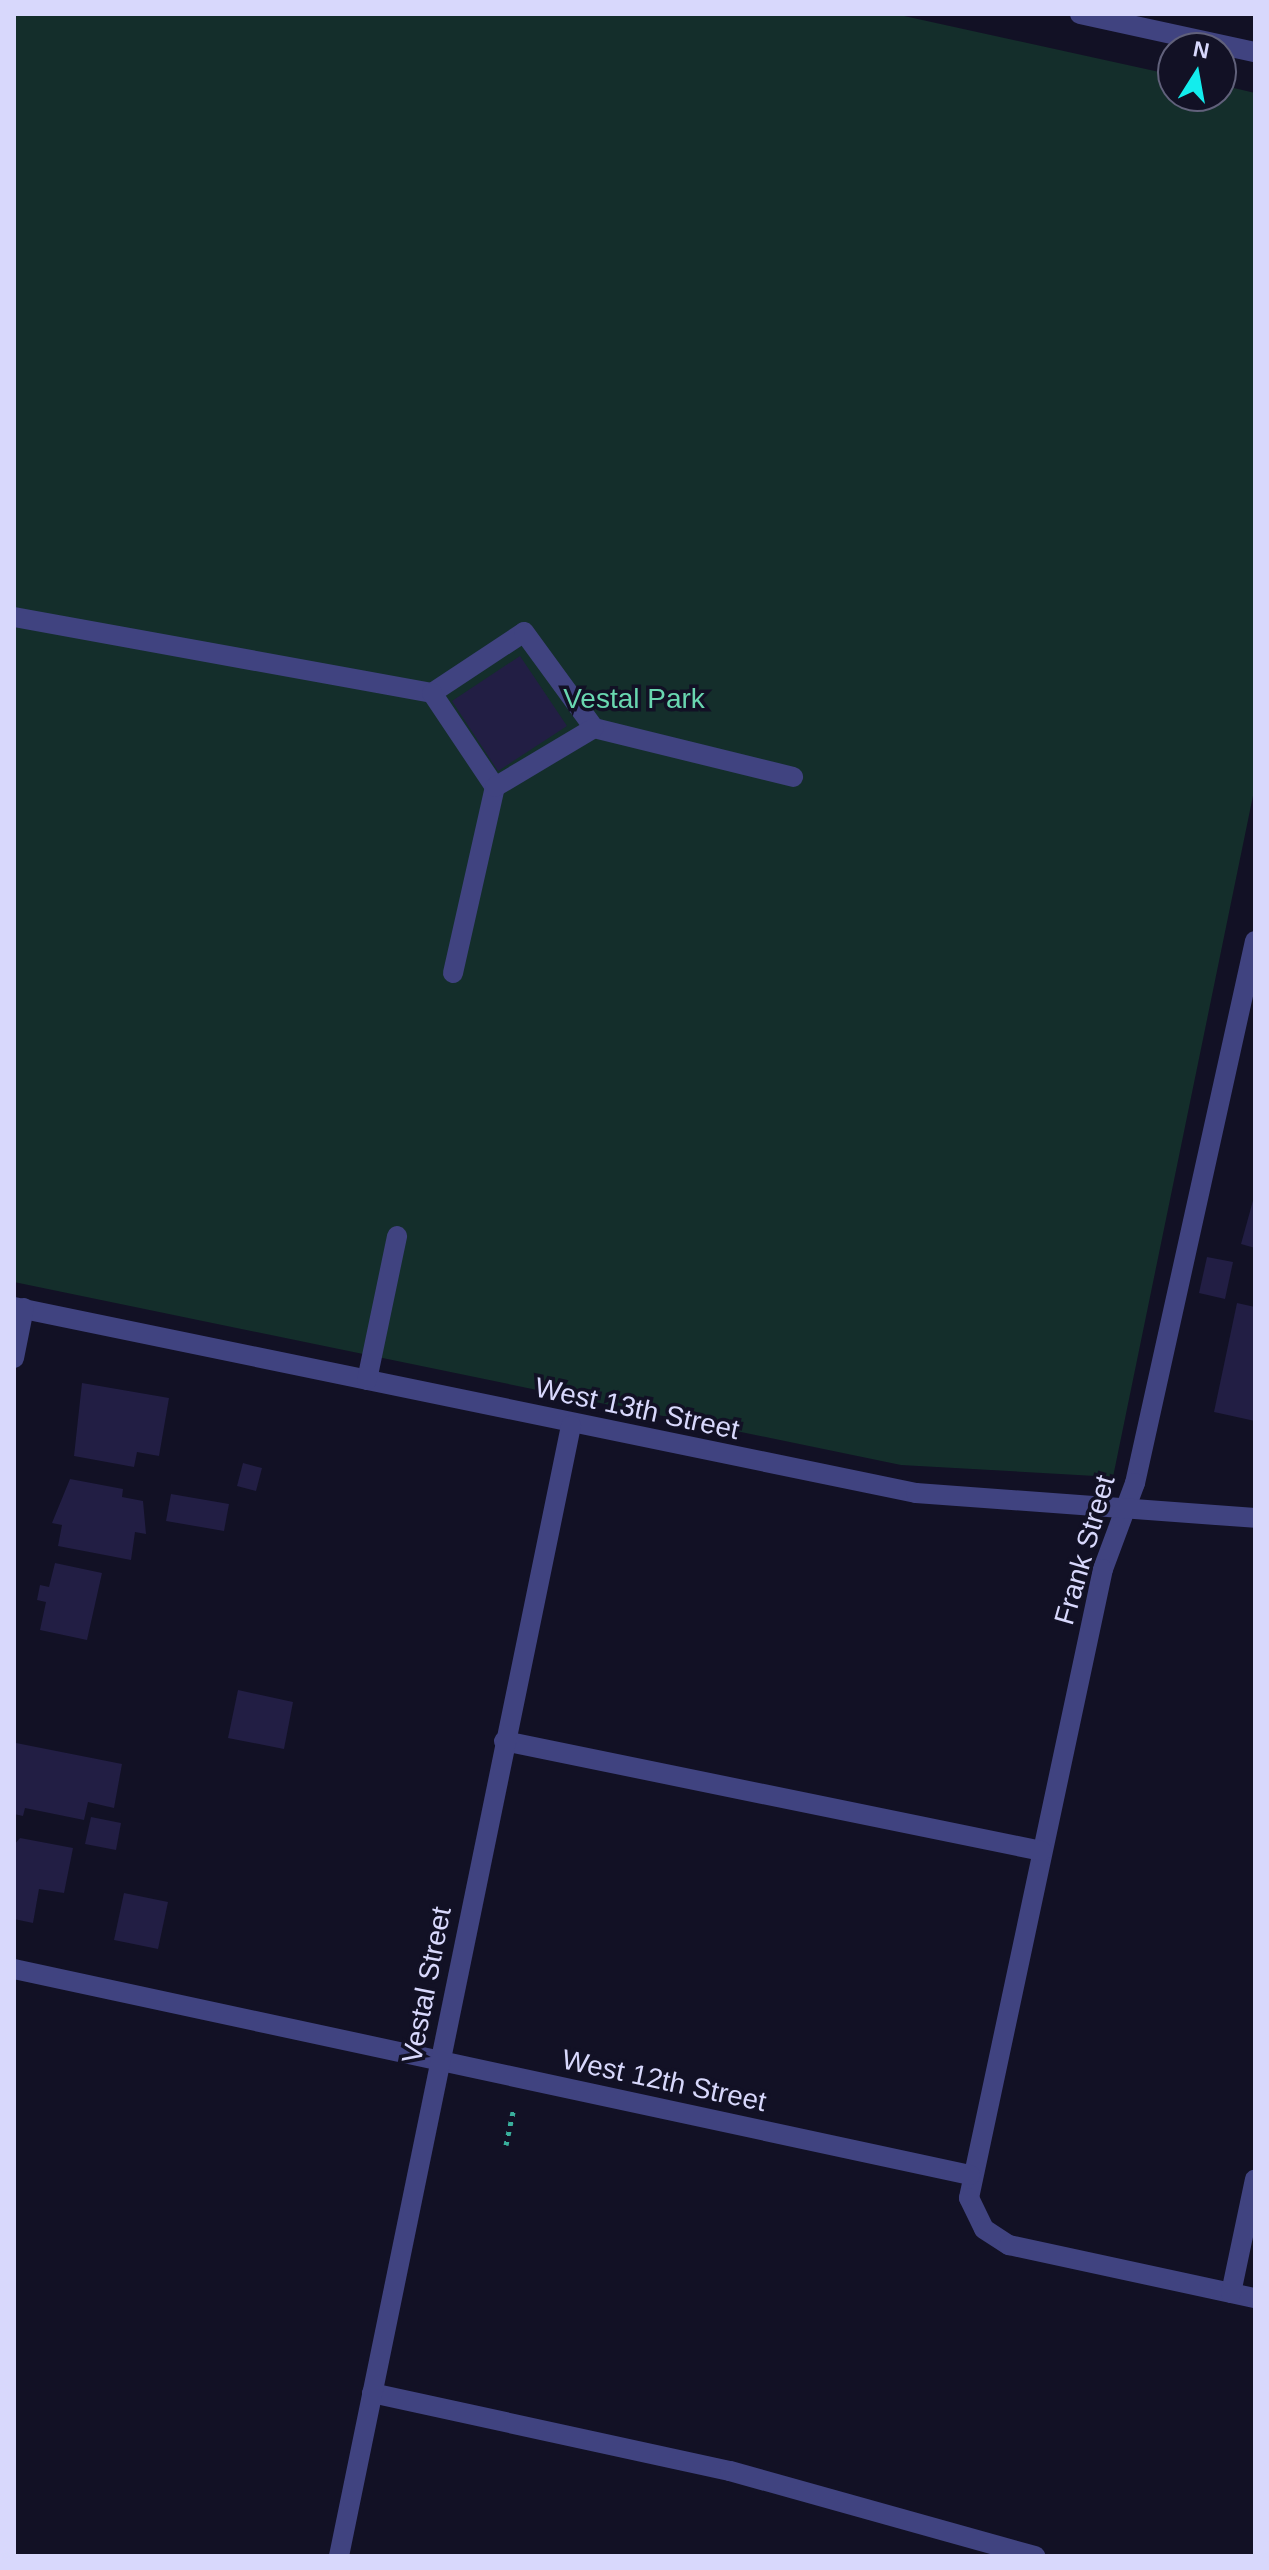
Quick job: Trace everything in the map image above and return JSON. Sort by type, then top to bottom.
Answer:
[{"type":"street","points":[[1080,14],[1255,52]]},
{"type":"street","points":[[14,617],[432,693],[524,632],[594,728],[793,777]]},
{"type":"street","points":[[432,693],[495,787]]},
{"type":"street","points":[[453,973],[495,787],[594,728]]},
{"type":"street","name":"Frank Street","points":[[970,2175],[1103,1569],[1126,1508],[1255,941]]},
{"type":"street","points":[[367,1380],[397,1236]]},
{"type":"street","points":[[14,1358],[19,1307]]},
{"type":"street","name":"West 13th Street","points":[[19,1307],[571,1426],[916,1493],[1255,1518]]},
{"type":"street","name":"Vestal Street","points":[[339,2556],[571,1426]]},
{"type":"street","points":[[504,1741],[1042,1851]]},
{"type":"street","name":"West 12th Street","points":[[14,1969],[970,2175]]},
{"type":"street","points":[[970,2175],[974,2215],[995,2239],[1255,2298]]},
{"type":"street","points":[[1231,2293],[1255,2179]]},
{"type":"street","points":[[372,2393],[730,2471],[1003,2553],[1035,2556]]},
{"type":"path","points":[[506,2145],[515,2098]]},
{"type":"green space","name":"Vestal Park","points":[[14,14],[895,14],[1157,71],[1157,112],[1237,112],[1237,89],[1255,93],[1255,786],[1113,1477],[901,1465],[14,1282]]},
{"type":"building","points":[[520,656],[567,726],[498,771],[452,701]]},
{"type":"building","points":[[1255,1197],[1255,1248],[1241,1244]]},
{"type":"building","points":[[1207,1257],[1233,1262],[1225,1299],[1199,1293]]},
{"type":"building","points":[[1237,1303],[1255,1307],[1255,1421],[1214,1412]]},
{"type":"building","points":[[82,1383],[169,1398],[159,1456],[137,1452],[134,1467],[74,1456]]},
{"type":"building","points":[[243,1463],[262,1468],[256,1491],[237,1486]]},
{"type":"building","points":[[70,1479],[123,1489],[122,1497],[143,1501],[146,1534],[135,1532],[131,1560],[58,1546],[62,1525],[52,1523]]},
{"type":"building","points":[[171,1494],[229,1504],[224,1531],[166,1521]]},
{"type":"building","points":[[55,1563],[102,1573],[87,1640],[40,1630],[46,1602],[37,1600],[40,1585],[49,1587]]},
{"type":"building","points":[[238,1690],[293,1702],[284,1749],[228,1738]]},
{"type":"building","points":[[16,1743],[122,1764],[114,1808],[88,1802],[84,1820],[25,1808],[23,1816],[14,1814]]},
{"type":"building","points":[[91,1817],[121,1823],[116,1850],[85,1844]]},
{"type":"building","points":[[20,1838],[73,1848],[64,1893],[39,1889],[33,1923],[14,1919],[14,1845]]},
{"type":"building","points":[[124,1893],[168,1902],[158,1949],[114,1940]]}]
